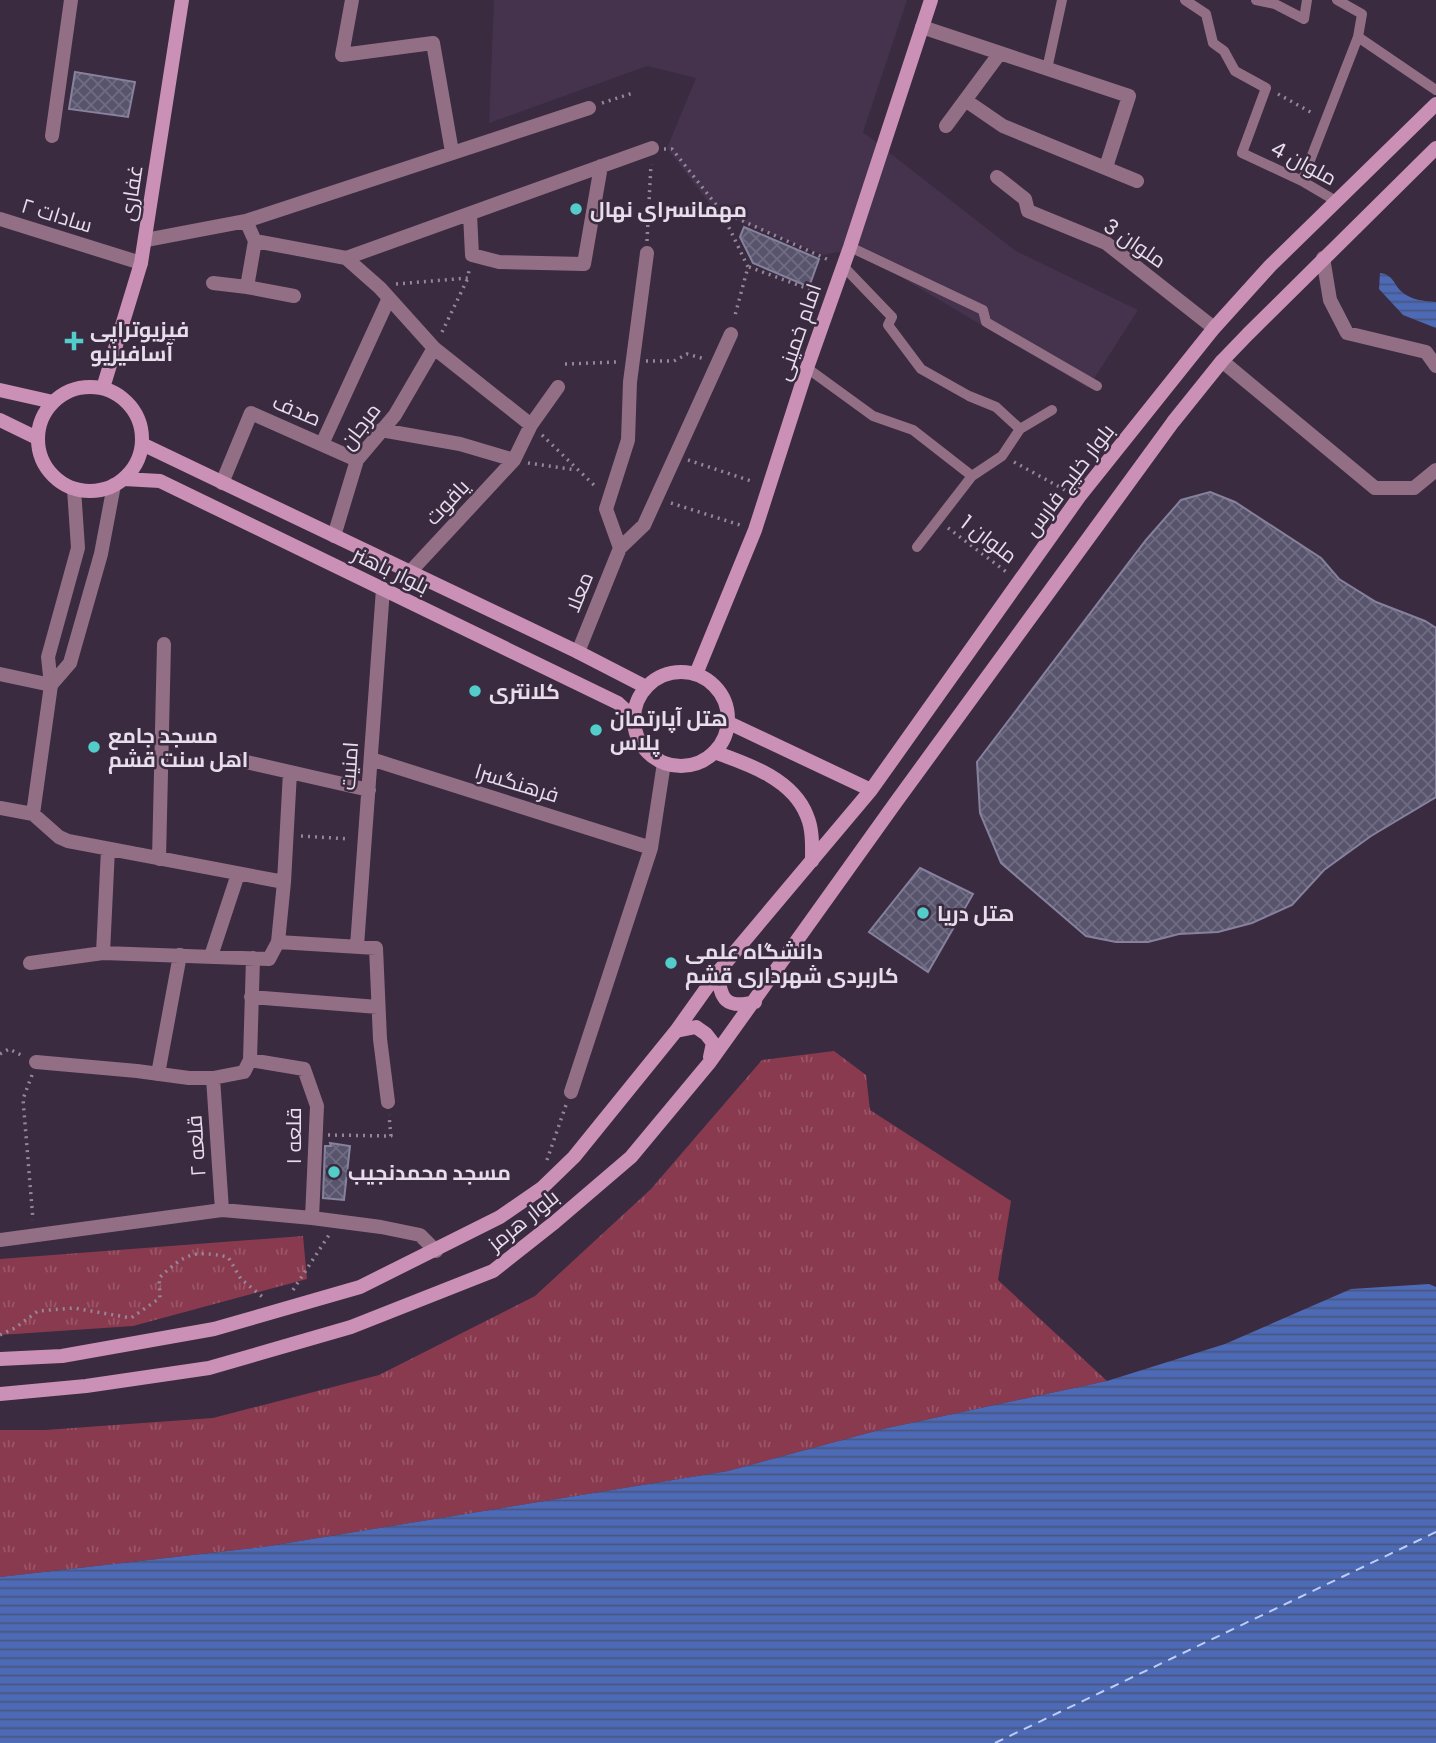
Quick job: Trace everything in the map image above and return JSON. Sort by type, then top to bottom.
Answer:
[{"type":"main road","name":"غفاری","points":[[103,388],[146,240],[181,0]]},
{"type":"main road","name":"امام خمینی","points":[[696,674],[755,530],[931,0]]},
{"type":"main road","name":"بلوار خلیج فارس","points":[[812,861],[871,790],[1079,497],[1214,328],[1270,266],[1436,104]]},
{"type":"main road","points":[[1222,361],[1436,148]]},
{"type":"main road","name":"بلوار هرمز","points":[[0,1394],[86,1386],[209,1368],[351,1327],[493,1271],[631,1157],[710,1062],[895,802],[1173,422],[1222,361]]},
{"type":"main road","points":[[76,388],[103,388],[128,403],[141,429],[142,444],[133,469],[119,482],[101,490],[74,489],[51,475],[38,452],[37,438],[44,412],[64,393],[76,388]]},
{"type":"main road","points":[[0,390],[53,402]]},
{"type":"main road","points":[[0,420],[37,438]]},
{"type":"main road","name":"بلوار باهنر","points":[[142,444],[646,687]]},
{"type":"main road","name":"بلوار باهنر","points":[[119,482],[160,481],[618,703],[634,717]]},
{"type":"main road","points":[[669,673],[696,674],[716,688],[723,698],[727,722],[721,743],[704,760],[691,765],[664,763],[654,758],[638,740],[634,717],[637,701],[646,687],[657,678],[669,673]]},
{"type":"main road","points":[[727,722],[871,790]]},
{"type":"main road","points":[[714,752],[751,765],[791,791],[807,816],[812,838],[812,861]]},
{"type":"main road","name":"بلوار هرمز","points":[[0,1359],[62,1356],[214,1329],[360,1287],[500,1217],[542,1188],[574,1157],[676,1031],[719,972],[812,861]]},
{"type":"main road","points":[[719,972],[719,992],[727,1002],[740,1005],[754,1002]]},
{"type":"main road","points":[[676,1031],[695,1027],[706,1034],[713,1043],[710,1062]]},
{"type":"street","points":[[52,136],[71,0]]},
{"type":"street","points":[[352,0],[342,55],[433,43],[452,152]]},
{"type":"street","points":[[922,27],[1129,96],[1106,167]]},
{"type":"street","points":[[946,127],[1000,53]]},
{"type":"street","points":[[965,100],[1003,127],[1137,181]]},
{"type":"street","points":[[146,240],[246,221],[589,108]]},
{"type":"street","points":[[255,241],[346,258],[652,148]]},
{"type":"street","points":[[470,214],[472,255],[499,261],[584,264],[601,166]]},
{"type":"street","name":"ملوان 3","points":[[997,177],[1025,199],[1028,211],[1105,243],[1214,328]]},
{"type":"street","name":"سادات ۲","points":[[0,219],[141,263]]},
{"type":"street","points":[[246,221],[255,241],[247,287]]},
{"type":"street","points":[[647,253],[630,382],[628,440],[606,509],[620,548],[644,524],[730,334]]},
{"type":"street","points":[[346,258],[389,298],[434,348],[531,425]]},
{"type":"street","points":[[1323,258],[1330,300],[1347,333],[1431,353],[1436,366]]},
{"type":"street","points":[[213,283],[293,296]]},
{"type":"street","points":[[322,444],[389,298]]},
{"type":"street","name":"مرجان","points":[[334,536],[357,460],[395,415],[434,348]]},
{"type":"street","points":[[1222,361],[1375,488],[1414,488],[1436,470]]},
{"type":"street","name":"یاقوت","points":[[410,572],[514,460],[531,425],[558,387]]},
{"type":"street","name":"صدف","points":[[222,483],[251,413],[357,460]]},
{"type":"street","points":[[382,430],[460,444],[514,460]]},
{"type":"street","points":[[51,685],[70,663],[119,482]]},
{"type":"street","points":[[33,814],[51,685],[48,657],[78,548],[74,489]]},
{"type":"street","name":"معلا","points":[[578,652],[620,548]]},
{"type":"street","name":"امنیت","points":[[357,946],[383,589]]},
{"type":"street","points":[[159,859],[164,644]]},
{"type":"street","points":[[0,674],[51,685]]},
{"type":"street","name":"فرهنگسرا","points":[[371,759],[652,848]]},
{"type":"street","points":[[242,761],[369,790]]},
{"type":"street","points":[[570,1093],[652,848],[664,763]]},
{"type":"street","points":[[30,963],[103,953],[269,959],[278,942],[290,772]]},
{"type":"street","points":[[0,808],[33,814],[59,837],[68,841],[284,882]]},
{"type":"street","points":[[103,953],[108,849]]},
{"type":"street","points":[[211,957],[238,874]]},
{"type":"street","points":[[278,942],[376,948],[378,1007],[388,1102]]},
{"type":"street","points":[[158,1074],[180,956]]},
{"type":"street","points":[[36,1062],[189,1078],[213,1078],[244,1072],[250,1060],[253,958]]},
{"type":"street","points":[[251,997],[378,1007]]},
{"type":"street","name":"قلعه ۱","points":[[250,1060],[304,1069],[317,1106],[312,1218]]},
{"type":"street","name":"قلعه ۲","points":[[213,1078],[222,1210]]},
{"type":"street","points":[[0,1240],[222,1210],[338,1221],[420,1235],[436,1251]]},
{"type":"lane","points":[[1047,69],[1062,0]]},
{"type":"lane","points":[[1185,0],[1206,13],[1213,43],[1224,51],[1235,71],[1266,88]]},
{"type":"lane","points":[[1256,0],[1275,4],[1304,19],[1307,0]]},
{"type":"lane","points":[[1302,181],[1357,37],[1362,14],[1337,0]]},
{"type":"lane","points":[[1357,37],[1436,90]]},
{"type":"lane","name":"ملوان 4","points":[[1266,88],[1241,153],[1302,181],[1336,201]]},
{"type":"lane","points":[[850,247],[983,310],[986,322],[1097,386]]},
{"type":"lane","points":[[843,266],[892,317],[888,326],[921,369],[996,407],[1020,429]]},
{"type":"lane","points":[[807,368],[873,416],[913,430],[972,476]]},
{"type":"lane","points":[[917,547],[972,476],[1002,456],[1020,429],[1052,410]]},
{"type":"path","points":[[1266,88],[1325,120]]},
{"type":"path","points":[[589,108],[633,93]]},
{"type":"path","points":[[647,253],[652,148],[672,149],[721,211],[748,267],[730,334]]},
{"type":"path","points":[[721,211],[843,266]]},
{"type":"path","points":[[434,348],[468,278],[472,255]]},
{"type":"path","points":[[748,267],[832,297]]},
{"type":"path","points":[[377,286],[468,278]]},
{"type":"path","points":[[531,425],[609,499]]},
{"type":"path","points":[[674,455],[769,488]]},
{"type":"path","points":[[1002,456],[1079,497]]},
{"type":"path","points":[[514,460],[578,470]]},
{"type":"path","points":[[655,498],[755,530]]},
{"type":"path","name":"ملوان 1","points":[[938,520],[1020,583]]},
{"type":"path","points":[[287,835],[365,841]]},
{"type":"path","points":[[0,1054],[9,1049],[36,1062],[23,1099],[34,1236]]},
{"type":"path","points":[[545,1167],[570,1093]]},
{"type":"path","points":[[316,1134],[391,1136],[388,1102]]},
{"type":"path","points":[[289,1297],[338,1221]]},
{"type":"path","points":[[0,1335],[38,1311],[74,1308],[131,1318],[160,1298],[159,1278],[177,1261],[201,1251],[228,1257],[241,1279],[266,1300]]},
{"type":"shaded area","points":[[494,0],[907,0],[863,132],[1016,251],[1138,310],[1088,388],[853,249],[823,255],[715,211],[667,148],[696,78],[647,66],[489,123]]},
{"type":"green space","points":[[834,1051],[866,1075],[870,1110],[1011,1201],[998,1280],[1107,1381],[883,1429],[728,1471],[263,1547],[0,1577],[0,1430],[45,1430],[213,1418],[379,1375],[535,1296],[651,1189],[762,1060]]},
{"type":"green space","points":[[303,1236],[307,1279],[133,1326],[0,1335],[0,1259]]},
{"type":"water","points":[[1380,273],[1391,278],[1409,297],[1436,302],[1436,328],[1403,315],[1379,289]]},
{"type":"water","points":[[1429,1284],[1436,1287],[1436,1743],[0,1743],[0,1577],[263,1547],[728,1471],[883,1429],[1107,1381],[1225,1344],[1351,1289]]},
{"type":"building","points":[[75,72],[135,82],[128,117],[69,109]]},
{"type":"building","points":[[744,227],[819,259],[809,287],[753,263],[740,237]]},
{"type":"building","points":[[1210,492],[1235,502],[1321,558],[1339,579],[1376,602],[1436,628],[1436,797],[1371,836],[1324,870],[1292,905],[1252,923],[1218,932],[1179,934],[1148,942],[1116,942],[1086,936],[1001,863],[980,813],[977,762],[1146,540],[1181,500]]},
{"type":"building","name":"هتل دریا","points":[[920,868],[973,894],[928,972],[869,932]]},
{"type":"building","name":"مسجد محمدنجیب","points":[[330,1143],[350,1146],[344,1200],[323,1198],[325,1146],[331,1146]]},
{"type":"ferry route","points":[[995,1743],[1436,1532]]},
{"type":"place","name":"مهمانسرای نهال","points":[[576,209]]},
{"type":"place","name":"فیزیوتراپی آسافیزیو","points":[[74,341]]},
{"type":"place","name":"کلانتری","points":[[475,691]]},
{"type":"place","name":"هتل آپارتمان پلاس","points":[[596,730]]},
{"type":"place","name":"مسجد جامع اهل سنت قشم","points":[[94,747]]},
{"type":"place","name":"هتل دریا","points":[[923,913]]},
{"type":"place","name":"دانشگاه علمی کاربردی شهرداری قشم","points":[[671,963]]},
{"type":"place","name":"مسجد محمدنجیب","points":[[334,1172]]}]
